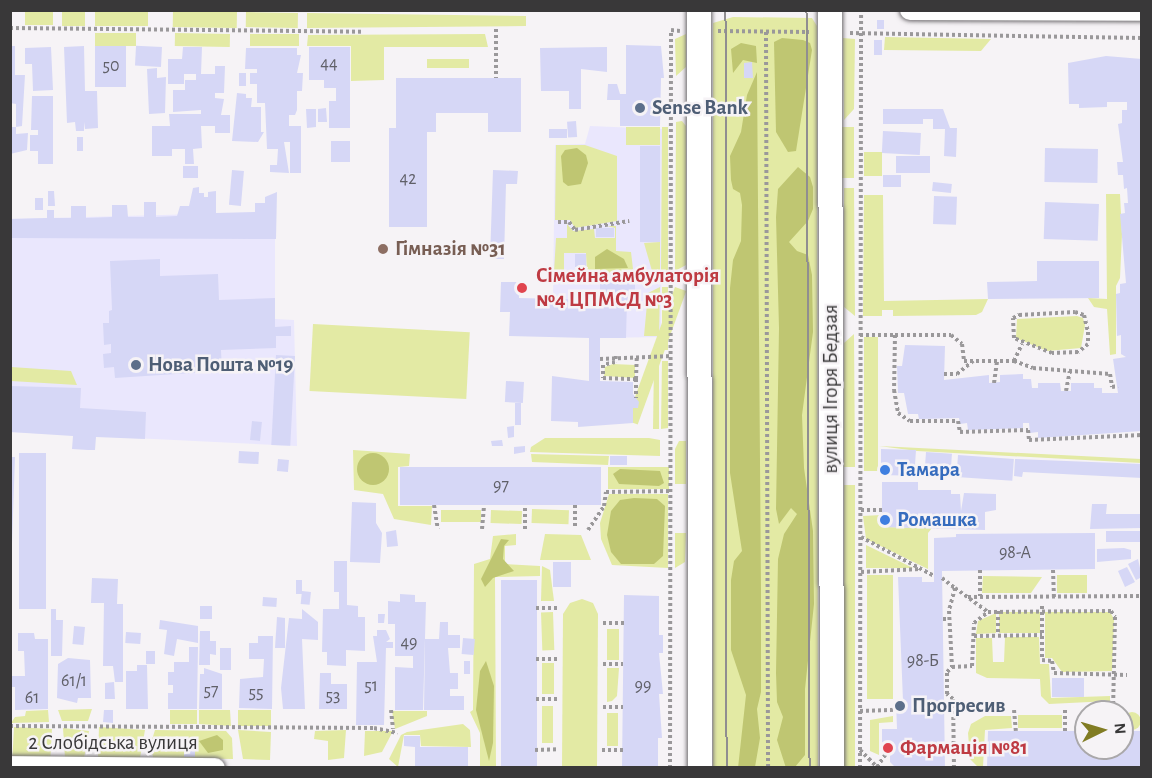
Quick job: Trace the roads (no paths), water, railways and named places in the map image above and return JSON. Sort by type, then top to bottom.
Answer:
[{"type":"street","points":[[910,10],[1142,11]]},
{"type":"street","points":[[699,21],[700,768]]},
{"type":"street","name":"вулиця Ігоря Бедзая","points":[[830,22],[832,768]]},
{"type":"street","name":"2 Слобідська вулиця","points":[[10,766],[215,768]]},
{"type":"tram line","points":[[726,10],[727,768]]},
{"type":"tram line","points":[[807,10],[810,768]]},
{"type":"place","name":"Sense Bank","points":[[640,108]]},
{"type":"place","name":"Гімназія №31","points":[[383,249]]},
{"type":"place","name":"Сімейна амбулаторія №4 ЦПМСД №3","points":[[522,288]]},
{"type":"place","name":"Нова Пошта №19","points":[[136,365]]},
{"type":"place","name":"Тамара","points":[[885,470]]},
{"type":"place","name":"Ромашка","points":[[885,520]]},
{"type":"place","name":"Прогресив","points":[[900,706]]},
{"type":"place","name":"Фармація №81","points":[[888,748]]}]
